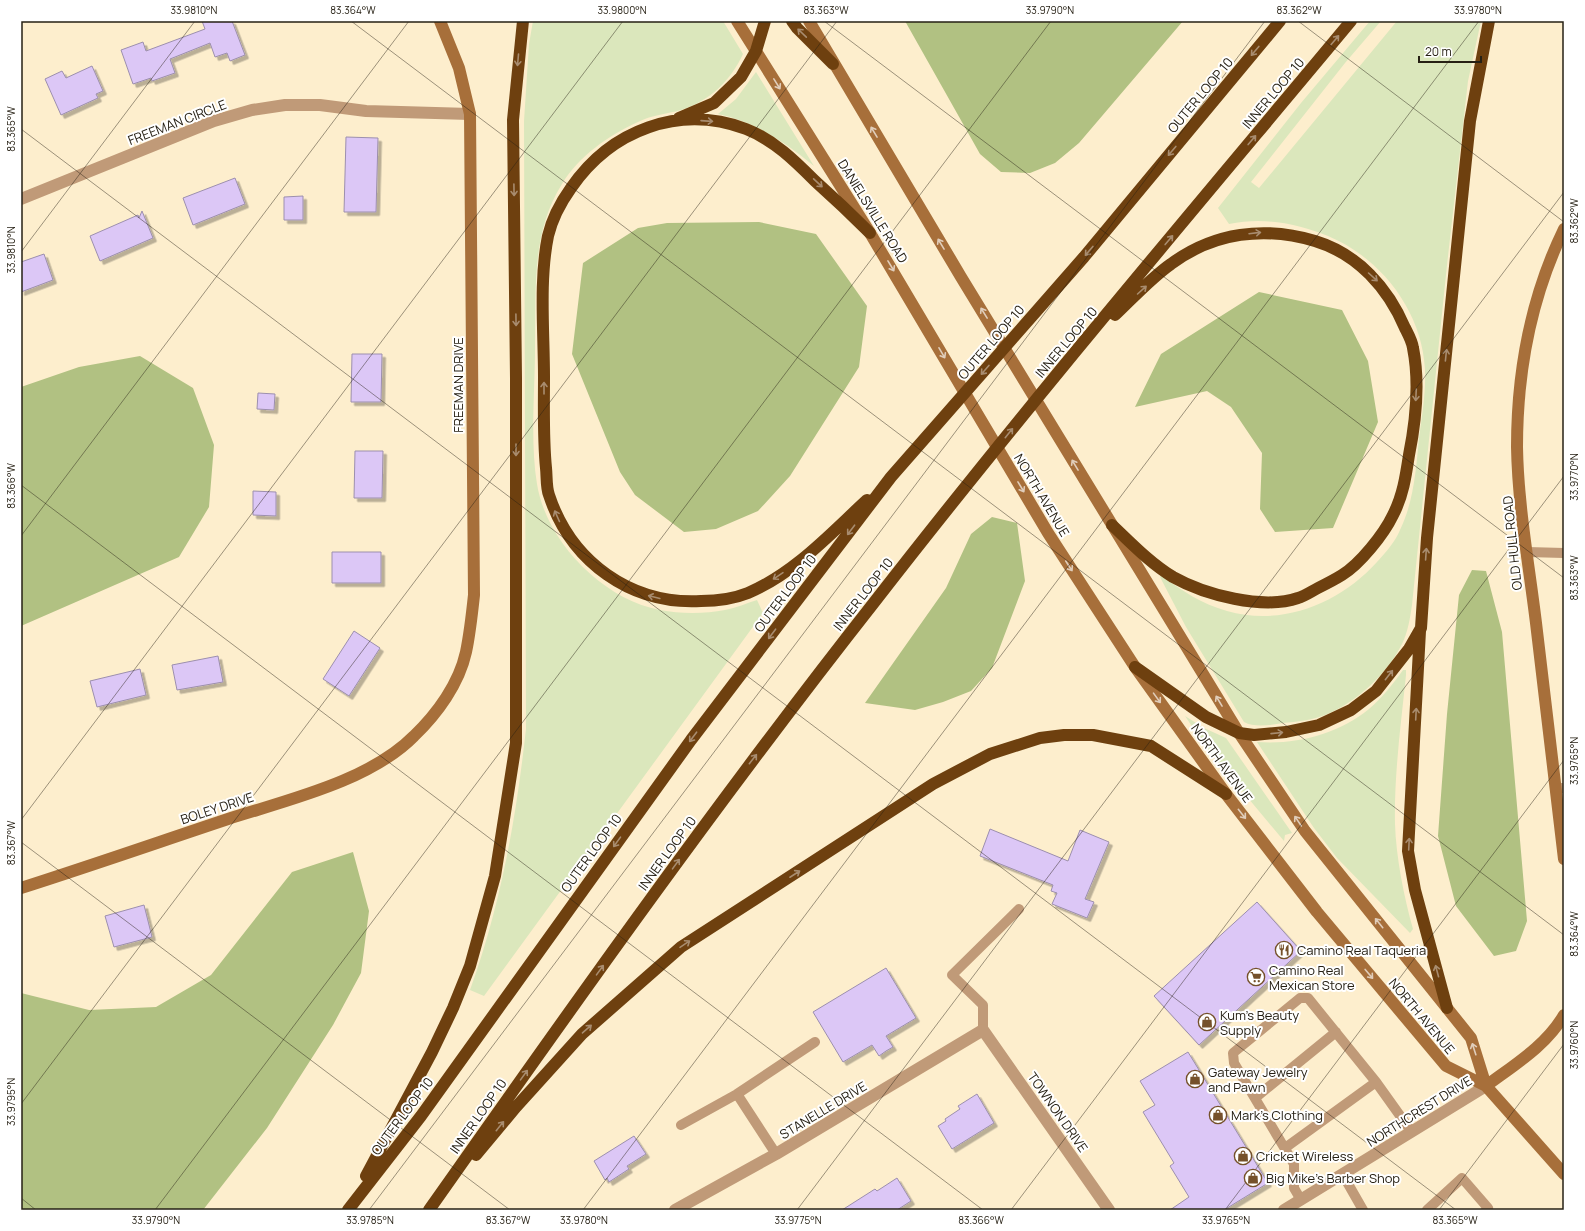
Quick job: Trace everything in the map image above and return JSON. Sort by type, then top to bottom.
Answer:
[{"type":"highway","points":[[348,1209],[409,1098],[453,1008],[470,966],[494,876],[516,742],[516,370],[513,120],[523,21]]},
{"type":"highway","points":[[668,122],[714,103],[741,77],[756,51],[765,21]]},
{"type":"highway","points":[[792,21],[797,28],[833,64]]},
{"type":"highway","name":"OUTER LOOP 10","points":[[348,1209],[421,1116],[691,740],[891,477],[1084,257],[1280,21]]},
{"type":"highway","name":"INNER LOOP 10","points":[[430,1210],[738,779],[880,594],[1082,345],[1351,21]]},
{"type":"highway","points":[[1447,1008],[1415,890],[1408,851],[1427,538],[1470,129],[1489,21]]},
{"type":"highway","points":[[870,233],[789,156],[767,140],[746,129],[716,122],[687,120],[668,122],[643,128],[618,141],[598,156],[583,171],[566,194],[556,213],[548,235],[544,267],[544,447],[548,492],[558,520],[589,560],[623,586],[644,595],[667,600],[719,601],[746,594],[767,584],[792,567],[891,477]]},
{"type":"highway","points":[[1082,345],[1171,264],[1200,247],[1219,240],[1232,236],[1262,232],[1293,234],[1323,243],[1354,260],[1381,284],[1398,310],[1413,346],[1417,380],[1414,430],[1403,487],[1394,515],[1378,541],[1344,574],[1298,598],[1273,602],[1248,600],[1205,592],[1173,576],[1142,554],[1112,525]]},
{"type":"highway","points":[[1135,667],[1200,713],[1239,733],[1254,735],[1286,732],[1319,725],[1351,710],[1376,691],[1409,649],[1421,628]]},
{"type":"highway","points":[[430,1210],[516,1107],[582,1034],[681,947],[963,767],[990,754],[1040,738],[1064,735],[1093,735],[1151,746],[1226,794]]},
{"type":"main road","name":"FREEMAN DRIVE","points":[[413,738],[437,711],[454,682],[466,654],[474,587],[470,114],[459,68],[440,21]]},
{"type":"main road","name":"DANIELSVILLE ROAD","points":[[738,21],[870,233],[980,418]]},
{"type":"main road","points":[[809,21],[833,64]]},
{"type":"main road","name":"NORTH AVENUE","points":[[833,64],[1026,382],[1095,499],[1239,733],[1305,831],[1471,1038],[1486,1086]]},
{"type":"main road","name":"OLD HULL ROAD","points":[[1563,233],[1542,284],[1533,316],[1522,372],[1518,449],[1527,552],[1560,788],[1564,859]]},
{"type":"main road","name":"NORTH AVENUE","points":[[980,418],[1048,533],[1135,667],[1226,794],[1317,912],[1446,1066],[1486,1086],[1564,1174]]},
{"type":"main road","name":"BOLEY DRIVE","points":[[21,888],[294,798],[348,778],[385,759],[413,738]]},
{"type":"main road","points":[[1486,1086],[1538,1047],[1553,1031],[1564,1015]]},
{"type":"street","name":"FREEMAN CIRCLE","points":[[21,200],[214,121],[252,110],[285,105],[320,105],[366,111],[470,114]]},
{"type":"street","name":"STANELLE DRIVE","points":[[676,1210],[776,1154],[983,1030]]},
{"type":"street","name":"TOWNON DRIVE","points":[[983,1030],[1109,1210]]},
{"type":"street","name":"NORTHCREST DRIVE","points":[[1284,1210],[1486,1086]]},
{"type":"lane","points":[[1527,552],[1564,553]]},
{"type":"lane","points":[[983,1030],[983,1004],[952,975],[1019,909]]},
{"type":"lane","points":[[1301,1200],[1294,1188],[1294,1164],[1234,1063],[1233,1053],[1300,998],[1308,998],[1376,1082],[1411,1132]]},
{"type":"lane","points":[[1255,1098],[1336,1032]]},
{"type":"lane","points":[[681,1125],[737,1094],[815,1042]]},
{"type":"lane","points":[[1285,1148],[1376,1082]]},
{"type":"lane","points":[[737,1094],[776,1154]]},
{"type":"lane","points":[[1343,1175],[1363,1210]]},
{"type":"lane","points":[[1427,1210],[1462,1178],[1488,1208],[1486,1210]]},
{"type":"green space","points":[[533,21],[723,21],[743,54],[726,81],[710,95],[691,106],[681,110],[654,116],[616,133],[596,147],[577,164],[562,184],[552,203],[545,222],[537,263],[533,416],[534,451],[537,484],[542,505],[552,526],[565,546],[580,564],[598,580],[618,594],[638,604],[660,610],[684,613],[701,613],[729,609],[757,600],[763,613],[484,996],[470,990],[490,926],[506,861],[526,729],[524,121],[529,44]]},
{"type":"green space","points":[[905,21],[1183,21],[1079,143],[1055,163],[1030,173],[1001,172],[980,154]]},
{"type":"green space","points":[[1370,21],[1381,21],[1345,63],[1251,182],[1259,188],[1397,21],[1481,21],[1468,81],[1447,265],[1412,605],[1407,630],[1396,655],[1370,686],[1359,695],[1337,710],[1325,715],[1299,721],[1268,725],[1253,725],[1244,722],[1186,627],[1160,577],[1161,575],[1192,596],[1209,605],[1227,611],[1248,615],[1269,616],[1309,608],[1328,600],[1362,577],[1393,543],[1405,519],[1415,473],[1424,395],[1425,369],[1422,348],[1416,327],[1407,307],[1381,272],[1365,258],[1328,236],[1316,231],[1292,225],[1267,221],[1229,224],[1218,208],[1301,103]]},
{"type":"green space","points":[[756,72],[814,166],[781,141],[769,134],[745,122],[718,114],[736,99]]},
{"type":"green space","points":[[759,222],[816,234],[867,306],[859,367],[790,476],[758,511],[716,529],[684,532],[635,495],[620,472],[572,354],[583,263],[638,228],[667,223]]},
{"type":"green space","points":[[1259,292],[1342,310],[1368,361],[1378,422],[1333,528],[1275,532],[1260,509],[1262,453],[1231,407],[1207,391],[1135,407],[1161,354]]},
{"type":"green space","points":[[140,356],[193,388],[214,445],[209,507],[179,557],[21,626],[21,387],[79,367]]},
{"type":"green space","points":[[992,517],[1017,523],[1025,581],[992,668],[971,691],[943,702],[915,710],[865,703],[946,588],[971,534]]},
{"type":"green space","points":[[1472,570],[1486,571],[1502,632],[1527,921],[1516,951],[1494,956],[1456,906],[1438,836],[1447,714],[1459,595]]},
{"type":"green space","points":[[1403,670],[1406,670],[1406,675],[1397,768],[1395,824],[1401,877],[1413,929],[1410,933],[1337,858],[1314,828],[1257,742],[1287,742],[1316,736],[1344,725],[1357,718],[1374,705]]},
{"type":"green space","points":[[1185,716],[1204,728],[1226,738],[1292,833],[1285,835],[1284,841],[1208,750]]},
{"type":"green space","points":[[353,852],[369,911],[361,973],[333,1025],[267,1128],[203,1210],[21,1210],[21,993],[89,1010],[156,1007],[211,975],[292,872]]},
{"type":"building","points":[[202,21],[232,21],[245,55],[230,61],[227,53],[215,57],[210,43],[170,59],[175,73],[152,81],[151,78],[133,84],[121,50],[143,42],[146,51],[205,29]]},
{"type":"building","points":[[92,66],[103,91],[96,94],[98,98],[61,115],[45,79],[62,71],[66,78]]},
{"type":"building","points":[[346,137],[378,138],[376,212],[344,212]]},
{"type":"building","points":[[235,178],[245,204],[193,225],[183,198]]},
{"type":"building","points":[[303,196],[303,220],[284,220],[284,197]]},
{"type":"building","points":[[142,211],[153,238],[100,261],[90,236],[138,215],[139,218]]},
{"type":"building","points":[[44,254],[53,280],[21,292],[21,262]]},
{"type":"building","points":[[352,354],[382,354],[381,402],[351,402]]},
{"type":"building","points":[[258,393],[275,394],[274,410],[257,409]]},
{"type":"building","points":[[355,451],[383,451],[382,498],[354,498]]},
{"type":"building","points":[[253,491],[276,492],[276,516],[253,515]]},
{"type":"building","points":[[332,552],[381,552],[381,583],[332,583]]},
{"type":"building","points":[[354,631],[380,648],[349,696],[323,679]]},
{"type":"building","points":[[218,656],[223,682],[177,690],[172,665]]},
{"type":"building","points":[[140,669],[146,695],[97,707],[90,681]]},
{"type":"building","points":[[990,829],[1068,861],[1080,830],[1109,842],[1085,899],[1094,902],[1087,918],[1052,904],[1057,893],[1051,891],[1053,885],[980,856]]},
{"type":"building","points":[[1257,902],[1301,951],[1199,1045],[1154,996]]},
{"type":"building","points":[[144,905],[152,937],[114,947],[105,916]]},
{"type":"building","points":[[886,968],[916,1018],[886,1036],[893,1047],[879,1056],[872,1045],[843,1062],[813,1012]]},
{"type":"building","points":[[1188,1052],[1268,1183],[1224,1210],[1170,1210],[1189,1197],[1170,1166],[1174,1163],[1143,1112],[1155,1105],[1140,1081]]},
{"type":"building","points":[[977,1094],[994,1123],[952,1149],[938,1126],[946,1121],[945,1119],[960,1109],[958,1106]]},
{"type":"building","points":[[634,1136],[646,1154],[627,1166],[629,1169],[609,1182],[607,1178],[605,1180],[594,1161]]},
{"type":"building","points":[[897,1178],[911,1201],[897,1210],[842,1210],[875,1189],[877,1191]]},
{"type":"place","name":"Camino Real Taqueria","points":[[1284,950]]},
{"type":"place","name":"Camino Real Mexican Store","points":[[1256,977]]},
{"type":"place","name":"Kum's Beauty Supply","points":[[1207,1022]]},
{"type":"place","name":"Gateway Jewelry and Pawn","points":[[1195,1079]]},
{"type":"place","name":"Mark's Clothing","points":[[1218,1115]]},
{"type":"place","name":"Cricket Wireless","points":[[1243,1156]]},
{"type":"place","name":"Big Mike's Barber Shop","points":[[1253,1178]]}]
